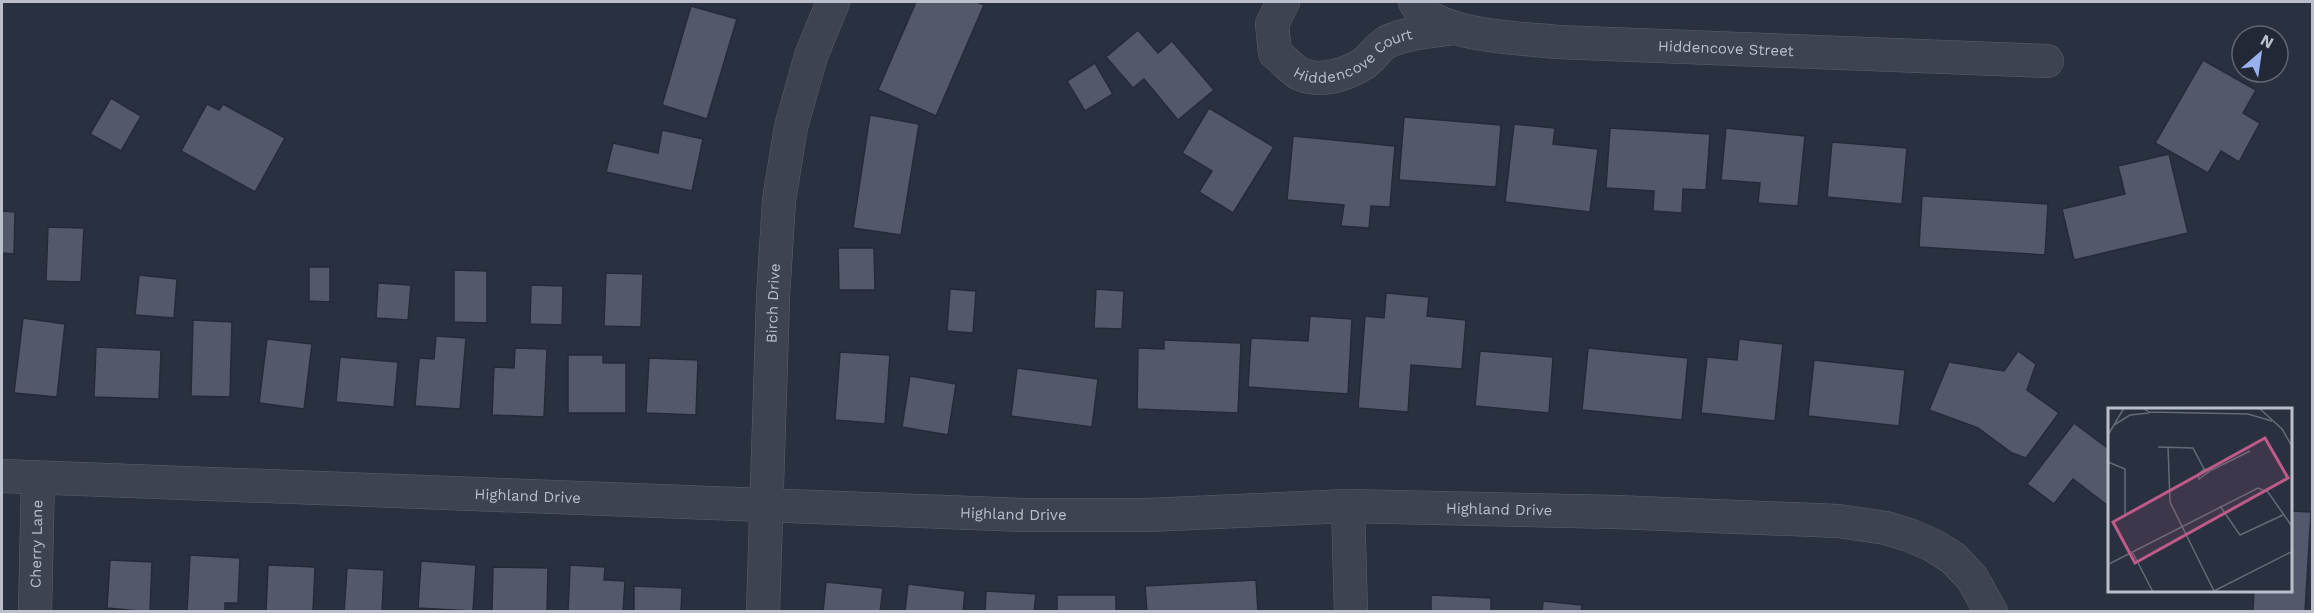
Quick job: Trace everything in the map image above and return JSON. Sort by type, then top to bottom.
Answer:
[{"type":"street","name":"Birch Drive","points":[[763,612],[773,298],[779,200],[791,127],[811,56],[833,2]]},
{"type":"street","name":"Hiddencove Court","points":[[1283,2],[1272,24],[1275,53],[1300,75],[1326,78],[1346,73],[1365,63],[1374,51],[1388,42],[1407,35],[1455,28]]},
{"type":"street","name":"Hiddencove Street","points":[[1415,2],[1418,8],[1438,21],[1455,28],[1484,35],[1558,42],[2047,61]]},
{"type":"street","name":"Highland Drive","points":[[2,476],[1025,515],[1148,515],[1348,506],[1616,512],[1838,521],[1886,528],[1932,545],[1953,558],[1972,578],[1991,612]]},
{"type":"street","name":"Cherry Lane","points":[[35,612],[38,478]]},
{"type":"street","points":[[1348,506],[1351,612]]},
{"type":"building","points":[[916,2],[977,2],[984,5],[936,116],[878,90]]},
{"type":"building","points":[[691,6],[737,19],[707,119],[662,105]]},
{"type":"building","points":[[1138,30],[1158,53],[1172,41],[1214,90],[1178,120],[1144,79],[1133,88],[1106,57]]},
{"type":"building","points":[[2203,60],[2230,75],[2230,84],[2245,84],[2256,90],[2243,113],[2260,123],[2239,162],[2221,151],[2208,173],[2155,143]]},
{"type":"building","points":[[1095,63],[1113,94],[1085,111],[1067,81]]},
{"type":"building","points":[[111,98],[141,116],[121,151],[90,134]]},
{"type":"building","points":[[207,104],[219,110],[223,104],[285,138],[255,192],[181,151]]},
{"type":"building","points":[[1209,108],[1274,147],[1233,213],[1199,192],[1212,171],[1182,153]]},
{"type":"building","points":[[870,115],[919,124],[901,235],[853,228]]},
{"type":"building","points":[[1404,117],[1501,125],[1496,187],[1399,180]]},
{"type":"building","points":[[1514,124],[1555,128],[1553,144],[1598,149],[1590,212],[1505,202]]},
{"type":"building","points":[[1610,128],[1710,134],[1706,190],[1683,189],[1682,213],[1653,211],[1654,191],[1606,188]]},
{"type":"building","points":[[1726,128],[1805,136],[1798,206],[1758,203],[1760,183],[1721,180]]},
{"type":"building","points":[[662,130],[703,139],[692,191],[606,172],[613,143],[658,153]]},
{"type":"building","points":[[1293,136],[1395,146],[1390,207],[1371,206],[1369,228],[1341,226],[1344,205],[1287,200]]},
{"type":"building","points":[[1832,142],[1907,148],[1902,204],[1827,197]]},
{"type":"building","points":[[2169,154],[2188,233],[2074,260],[2062,209],[2125,194],[2118,166]]},
{"type":"building","points":[[1922,196],[2048,204],[2045,255],[1919,247]]},
{"type":"building","points":[[2,211],[15,212],[14,254],[2,253]]},
{"type":"building","points":[[48,227],[84,228],[81,282],[46,281]]},
{"type":"building","points":[[838,248],[874,248],[875,290],[839,290]]},
{"type":"building","points":[[309,267],[330,267],[330,302],[309,301]]},
{"type":"building","points":[[454,270],[487,271],[487,323],[454,322]]},
{"type":"building","points":[[606,273],[643,274],[641,327],[604,326]]},
{"type":"building","points":[[139,275],[177,279],[174,318],[135,315]]},
{"type":"building","points":[[378,283],[411,285],[408,320],[376,318]]},
{"type":"building","points":[[531,285],[563,286],[562,325],[530,324]]},
{"type":"building","points":[[950,289],[976,291],[973,333],[947,331]]},
{"type":"building","points":[[1096,289],[1124,291],[1122,329],[1094,328]]},
{"type":"building","points":[[1386,293],[1429,297],[1427,316],[1466,320],[1462,369],[1411,365],[1408,412],[1358,408],[1365,316],[1384,318]]},
{"type":"building","points":[[1310,316],[1352,319],[1348,394],[1248,387],[1251,338],[1308,341]]},
{"type":"building","points":[[23,318],[65,324],[57,397],[14,393]]},
{"type":"building","points":[[193,320],[232,322],[230,397],[191,396]]},
{"type":"building","points":[[436,336],[466,338],[460,409],[415,406],[419,358],[434,359]]},
{"type":"building","points":[[267,339],[312,344],[304,409],[259,403]]},
{"type":"building","points":[[1739,339],[1783,344],[1775,421],[1701,413],[1707,357],[1737,360]]},
{"type":"building","points":[[1164,340],[1241,343],[1238,413],[1137,409],[1138,348],[1164,349]]},
{"type":"building","points":[[96,347],[161,350],[159,399],[94,397]]},
{"type":"building","points":[[515,348],[547,349],[544,417],[492,415],[494,367],[514,368]]},
{"type":"building","points":[[1588,348],[1688,358],[1682,420],[1582,410]]},
{"type":"building","points":[[1480,351],[1553,357],[1549,413],[1475,406]]},
{"type":"building","points":[[2018,351],[2036,364],[2027,390],[2059,413],[2026,458],[2012,453],[1978,428],[1929,410],[1949,362],[2004,371]]},
{"type":"building","points":[[840,352],[890,355],[885,424],[835,420]]},
{"type":"building","points":[[568,355],[603,355],[603,363],[626,363],[626,413],[568,413]]},
{"type":"building","points":[[340,357],[398,362],[394,407],[336,402]]},
{"type":"building","points":[[649,358],[698,360],[696,415],[646,413]]},
{"type":"building","points":[[1814,360],[1905,370],[1899,426],[1808,416]]},
{"type":"building","points":[[1017,368],[1098,379],[1092,427],[1011,416]]},
{"type":"building","points":[[910,376],[956,384],[948,435],[902,427]]},
{"type":"building","points":[[2074,423],[2108,448],[2107,505],[2073,479],[2054,504],[2027,484]]},
{"type":"building","points":[[2293,511],[2311,512],[2305,612],[2253,612],[2254,592],[2293,592]]},
{"type":"building","points":[[190,555],[240,558],[238,603],[225,603],[225,612],[187,612]]},
{"type":"building","points":[[110,560],[152,562],[150,612],[107,608]]},
{"type":"building","points":[[421,561],[476,565],[473,611],[418,608]]},
{"type":"building","points":[[268,565],[315,567],[313,612],[266,612]]},
{"type":"building","points":[[570,565],[605,567],[604,580],[625,581],[623,612],[568,612]]},
{"type":"building","points":[[493,567],[548,568],[547,612],[492,612]]},
{"type":"building","points":[[347,568],[384,570],[382,612],[344,612]]},
{"type":"building","points":[[1256,580],[1258,612],[1147,612],[1145,586]]},
{"type":"building","points":[[826,582],[883,588],[880,612],[823,612]]},
{"type":"building","points":[[908,584],[965,591],[963,612],[905,612]]},
{"type":"building","points":[[634,586],[682,588],[681,611],[697,612],[634,612]]},
{"type":"building","points":[[986,591],[1036,594],[1034,612],[985,612]]},
{"type":"building","points":[[1057,595],[1116,595],[1116,612],[1057,612]]},
{"type":"building","points":[[1431,595],[1491,598],[1491,612],[1431,612]]},
{"type":"building","points":[[1543,601],[1582,605],[1581,612],[1542,612]]}]
